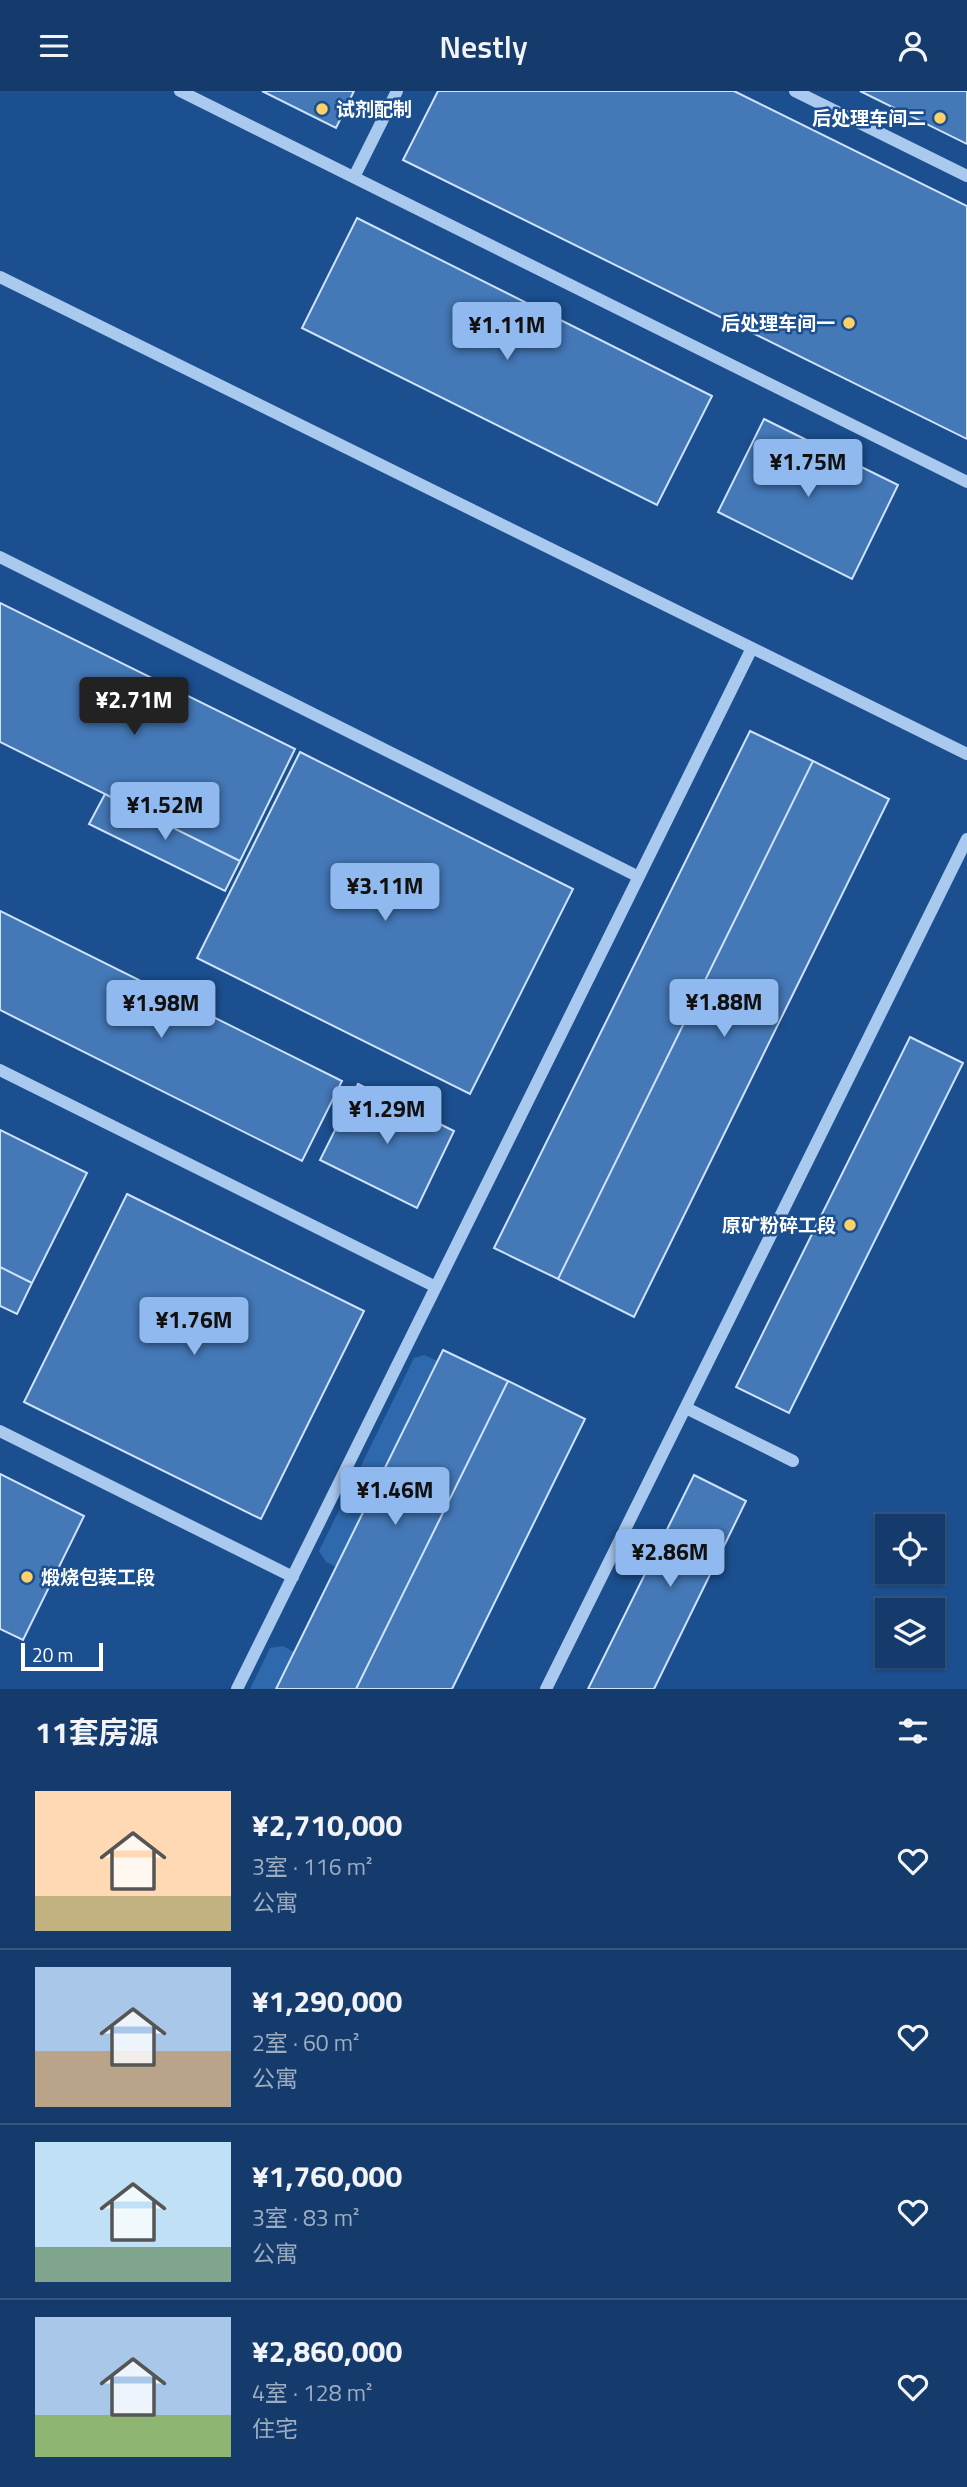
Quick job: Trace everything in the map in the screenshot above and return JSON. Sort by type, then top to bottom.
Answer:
[{"type":"lane","points":[[180,91],[967,482]]},
{"type":"lane","points":[[354,177],[397,91]]},
{"type":"lane","points":[[796,91],[967,176]]},
{"type":"lane","points":[[0,277],[967,754]]},
{"type":"lane","points":[[0,557],[637,876]]},
{"type":"lane","points":[[237,1689],[752,648]]},
{"type":"lane","points":[[546,1689],[967,839]]},
{"type":"lane","points":[[0,1070],[436,1287]]},
{"type":"lane","points":[[686,1408],[793,1461]]},
{"type":"lane","points":[[0,1431],[293,1577]]},
{"type":"shaded area","points":[[424,1355],[438,1361],[336,1567],[326,1562],[319,1551],[414,1358]]},
{"type":"shaded area","points":[[283,1646],[294,1652],[276,1689],[250,1689],[270,1648]]},
{"type":"building","name":"试剂配制","points":[[262,91],[354,91],[336,128]]},
{"type":"building","name":"后处理车间一","points":[[438,91],[734,91],[967,206],[967,439],[403,160]]},
{"type":"building","name":"后处理车间二","points":[[860,91],[967,91],[967,144]]},
{"type":"building","points":[[357,218],[712,396],[657,505],[302,328]]},
{"type":"building","points":[[764,419],[898,485],[852,579],[718,512]]},
{"type":"building","points":[[0,603],[295,749],[240,861],[0,742]]},
{"type":"building","points":[[750,731],[813,761],[558,1279],[494,1248]]},
{"type":"building","points":[[300,752],[573,889],[470,1094],[197,958]]},
{"type":"building","points":[[813,761],[889,799],[634,1317],[558,1279]]},
{"type":"building","points":[[105,794],[240,861],[225,891],[89,824]]},
{"type":"building","points":[[0,911],[342,1081],[302,1161],[0,1010]]},
{"type":"building","name":"原矿粉碎工段","points":[[910,1037],[963,1063],[789,1413],[736,1387]]},
{"type":"building","points":[[358,1084],[454,1131],[417,1208],[320,1160]]},
{"type":"building","points":[[0,1130],[87,1173],[32,1283],[0,1267]]},
{"type":"building","points":[[127,1194],[364,1311],[261,1519],[24,1402]]},
{"type":"building","points":[[0,1267],[32,1283],[17,1314],[0,1306]]},
{"type":"building","points":[[443,1350],[508,1381],[356,1689],[276,1689]]},
{"type":"building","points":[[508,1381],[585,1419],[452,1689],[356,1689]]},
{"type":"building","name":"煅烧包装工段","points":[[0,1474],[84,1516],[23,1640],[0,1629]]},
{"type":"building","points":[[694,1475],[746,1501],[654,1689],[588,1689]]},
{"type":"place","name":"试剂配制","points":[[322,109]]},
{"type":"place","name":"后处理车间二","points":[[940,118]]},
{"type":"place","name":"后处理车间一","points":[[849,323]]},
{"type":"place","name":"原矿粉碎工段","points":[[850,1225]]},
{"type":"place","name":"煅烧包装工段","points":[[27,1577]]}]
